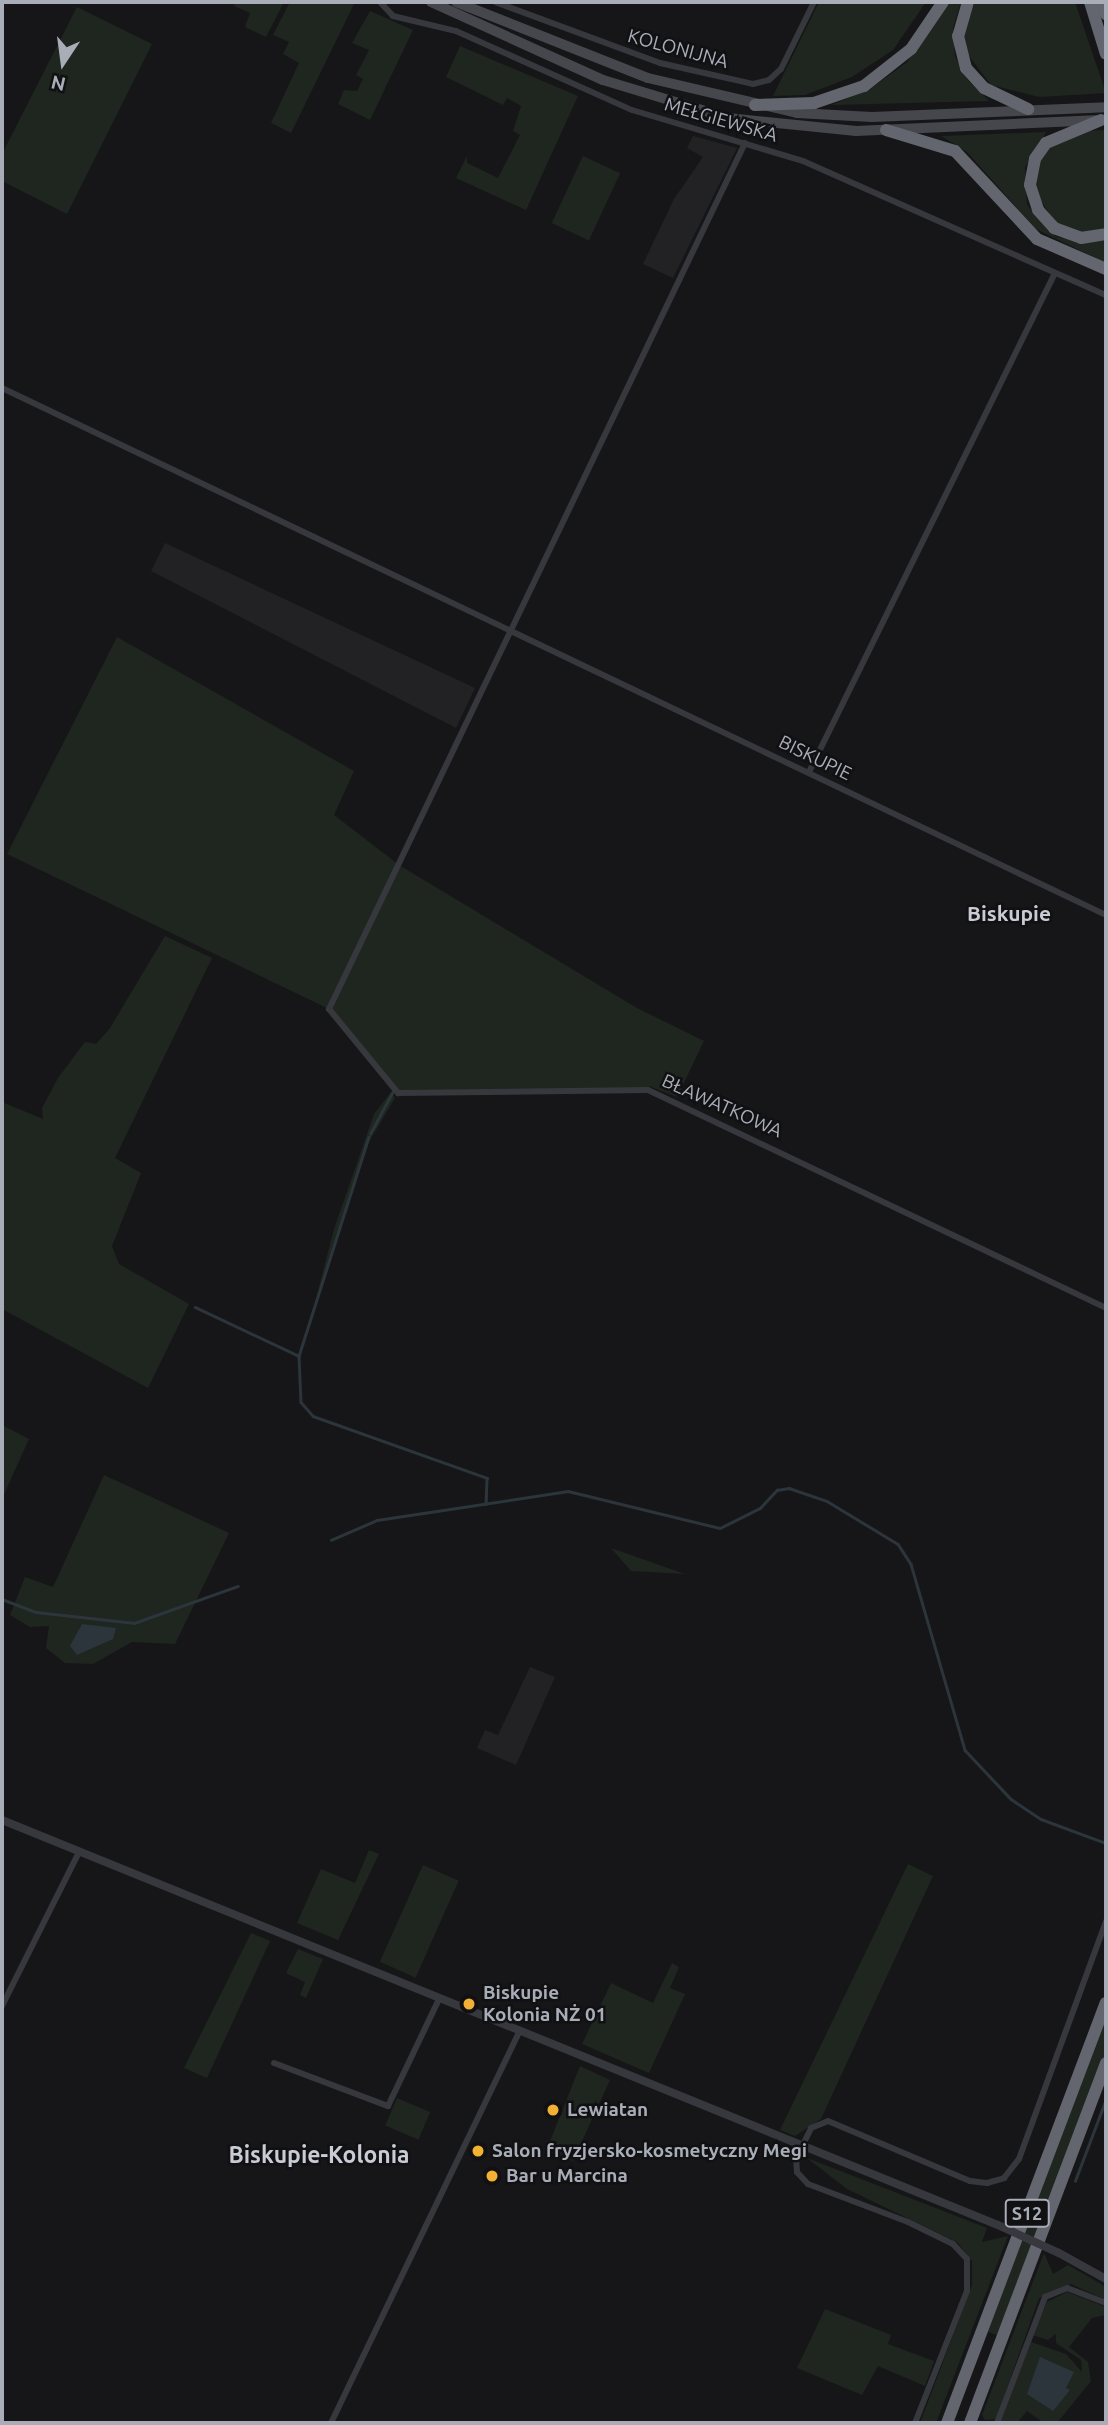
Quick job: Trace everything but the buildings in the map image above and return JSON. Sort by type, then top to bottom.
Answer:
[{"type":"highway","points":[[755,105],[814,103],[864,86],[911,49],[943,2]]},
{"type":"highway","points":[[968,2],[958,36],[967,68],[984,88],[1028,109]]},
{"type":"highway","points":[[1082,2],[1099,30]]},
{"type":"highway","points":[[1090,2],[1106,54]]},
{"type":"highway","points":[[1102,2],[1106,14]]},
{"type":"highway","points":[[1104,120],[1046,143],[1035,159],[1030,185],[1035,205],[1054,228],[1081,238],[1106,234]]},
{"type":"highway","points":[[886,131],[955,151],[1037,239],[1106,269]]},
{"type":"highway","name":"S12","points":[[947,2423],[1106,2003]]},
{"type":"highway","name":"S12","points":[[970,2423],[1106,2063]]},
{"type":"main road","points":[[431,2],[603,80],[672,104],[778,126],[886,131],[1104,120]]},
{"type":"main road","points":[[456,2],[648,78],[755,105],[862,117],[1103,107]]},
{"type":"street","name":"MEŁGIEWSKA","points":[[380,2],[393,16],[456,31],[616,104],[803,160],[1054,275],[1106,295]]},
{"type":"street","name":"KOLONIJNA","points":[[495,2],[652,60],[753,84],[769,80],[781,69],[814,2]]},
{"type":"street","points":[[511,630],[746,144]]},
{"type":"street","points":[[808,772],[1054,275]]},
{"type":"street","name":"BISKUPIE","points":[[2,388],[1106,915]]},
{"type":"street","name":"BŁAWATKOWA","points":[[511,630],[329,1009],[398,1093],[648,1090],[1106,1308]]},
{"type":"street","points":[[2,1820],[998,2225],[1059,2253],[1106,2279]]},
{"type":"street","points":[[2,2006],[79,1852]]},
{"type":"street","points":[[915,2423],[967,2291],[967,2259],[953,2244],[908,2222],[808,2184],[796,2168],[801,2146],[811,2128],[828,2121],[970,2181],[986,2183],[1004,2178],[1019,2159],[1106,1921]]},
{"type":"street","points":[[274,2063],[388,2106],[439,1999]]},
{"type":"street","points":[[331,2423],[520,2031]]},
{"type":"street","points":[[997,2423],[1045,2297],[1074,2289],[1106,2303]]},
{"type":"shaded area","points":[[236,2],[284,2],[266,37],[245,27],[250,13],[234,6]]},
{"type":"shaded area","points":[[290,2],[355,2],[291,133],[271,123],[299,63],[283,54],[289,42],[273,35]]},
{"type":"shaded area","points":[[819,2],[926,2],[893,50],[852,77],[805,95],[773,96]]},
{"type":"shaded area","points":[[948,2],[961,2],[953,28],[955,56],[967,79],[989,101],[831,105],[869,90],[907,62]]},
{"type":"shaded area","points":[[975,2],[1075,2],[1106,93],[1039,97],[991,85],[966,52],[964,31]]},
{"type":"shaded area","points":[[77,7],[152,44],[67,214],[2,181],[2,154]]},
{"type":"shaded area","points":[[370,11],[413,30],[370,120],[338,104],[344,90],[357,91],[363,79],[356,75],[369,50],[352,43]]},
{"type":"shaded area","points":[[460,46],[578,96],[526,210],[456,178],[467,156],[467,163],[498,178],[520,135],[513,131],[521,106],[507,98],[503,105],[446,77]]},
{"type":"shaded area","points":[[1106,130],[1106,228],[1083,233],[1055,223],[1036,193],[1037,167],[1051,144],[1078,131]]},
{"type":"shaded area","points":[[1046,132],[1025,167],[1027,205],[1056,237],[1106,241],[1106,263],[1036,229],[967,152],[941,136]]},
{"type":"shaded area","points":[[693,136],[737,148],[673,278],[643,264],[674,199],[703,157],[687,148]]},
{"type":"shaded area","points":[[583,156],[620,173],[589,240],[552,223]]},
{"type":"shaded area","points":[[165,543],[475,688],[456,728],[151,571]]},
{"type":"shaded area","points":[[117,637],[354,771],[334,815],[399,865],[637,1008],[704,1041],[677,1097],[649,1086],[648,1090],[398,1093],[329,1009],[7,854]]},
{"type":"shaded area","points":[[165,936],[212,958],[115,1158],[141,1173],[112,1246],[119,1264],[189,1304],[148,1388],[2,1309],[2,1102],[43,1119],[42,1108],[58,1078],[85,1042],[96,1044],[110,1028]]},
{"type":"shaded area","points":[[391,1092],[395,1098],[367,1145],[316,1298],[334,1229],[374,1114]]},
{"type":"shaded area","points":[[2,1425],[29,1439],[2,1499]]},
{"type":"shaded area","points":[[104,1475],[229,1533],[175,1644],[132,1642],[93,1664],[65,1663],[46,1648],[49,1626],[30,1627],[10,1615],[25,1577],[53,1587]]},
{"type":"shaded area","points":[[611,1548],[685,1574],[631,1571]]},
{"type":"shaded area","points":[[82,1624],[116,1628],[113,1639],[77,1655],[70,1646]]},
{"type":"shaded area","points":[[530,1667],[555,1677],[516,1765],[477,1748],[485,1730],[498,1735]]},
{"type":"shaded area","points":[[369,1850],[379,1854],[338,1940],[297,1923],[321,1869],[355,1883]]},
{"type":"shaded area","points":[[908,1864],[933,1876],[821,2119],[795,2136],[780,2130]]},
{"type":"shaded area","points":[[423,1865],[459,1881],[416,1978],[380,1962]]},
{"type":"shaded area","points":[[251,1933],[270,1941],[207,2078],[184,2068]]},
{"type":"shaded area","points":[[298,1949],[323,1959],[306,1998],[300,1995],[305,1982],[286,1973]]},
{"type":"shaded area","points":[[672,1963],[679,1967],[670,1988],[685,1994],[649,2073],[582,2044],[611,1983],[653,2003]]},
{"type":"shaded area","points":[[1106,2015],[1106,2052],[998,2335],[993,2334],[987,2331]]},
{"type":"shaded area","points":[[580,2066],[610,2080],[573,2161],[546,2151]]},
{"type":"shaded area","points":[[397,2098],[430,2112],[418,2140],[385,2126]]},
{"type":"shaded area","points":[[807,2158],[987,2228],[982,2242],[1008,2236],[936,2423],[920,2423],[972,2285],[972,2261],[957,2242],[847,2189]]},
{"type":"shaded area","points":[[1044,2253],[1053,2274],[1068,2265],[1106,2287],[1106,2300],[1071,2284],[1039,2298],[996,2419],[985,2420],[982,2415]]},
{"type":"shaded area","points":[[1067,2292],[1106,2307],[1106,2315],[1092,2318],[1069,2347],[1088,2362],[1091,2381],[1057,2423],[1044,2423],[1027,2411],[1017,2423],[999,2423],[1031,2342],[1066,2354],[1082,2372],[1081,2360],[1056,2343],[1056,2334],[1048,2340],[1032,2335],[1047,2302]]},
{"type":"shaded area","points":[[825,2309],[891,2335],[888,2344],[934,2361],[925,2386],[878,2366],[862,2395],[797,2368]]},
{"type":"shaded area","points":[[1040,2357],[1074,2372],[1066,2388],[1070,2390],[1053,2411],[1027,2394]]},
{"type":"waterway","points":[[370,1134],[392,1093]]},
{"type":"waterway","points":[[369,1137],[299,1356],[301,1402],[313,1416],[487,1478],[486,1504]]},
{"type":"waterway","points":[[195,1307],[299,1356]]},
{"type":"waterway","points":[[331,1540],[377,1520],[568,1491],[720,1528],[760,1508],[777,1490],[789,1488],[827,1501],[898,1544],[911,1564],[965,1750],[1011,1799],[1041,1819],[1106,1843]]},
{"type":"waterway","points":[[2,1599],[36,1612],[134,1623],[238,1586]]},
{"type":"waterway","points":[[1075,2181],[1106,2099]]},
{"type":"place","name":"Biskupie Kolonia NŻ 01","points":[[469,2004]]},
{"type":"place","name":"Lewiatan","points":[[553,2110]]},
{"type":"place","name":"Salon fryzjersko-kosmetyczny Megi","points":[[478,2151]]},
{"type":"place","name":"Bar u Marcina","points":[[492,2176]]},
{"type":"district","name":"Biskupie","points":[[1009,913]]},
{"type":"district","name":"Biskupie-Kolonia","points":[[319,2155]]}]
